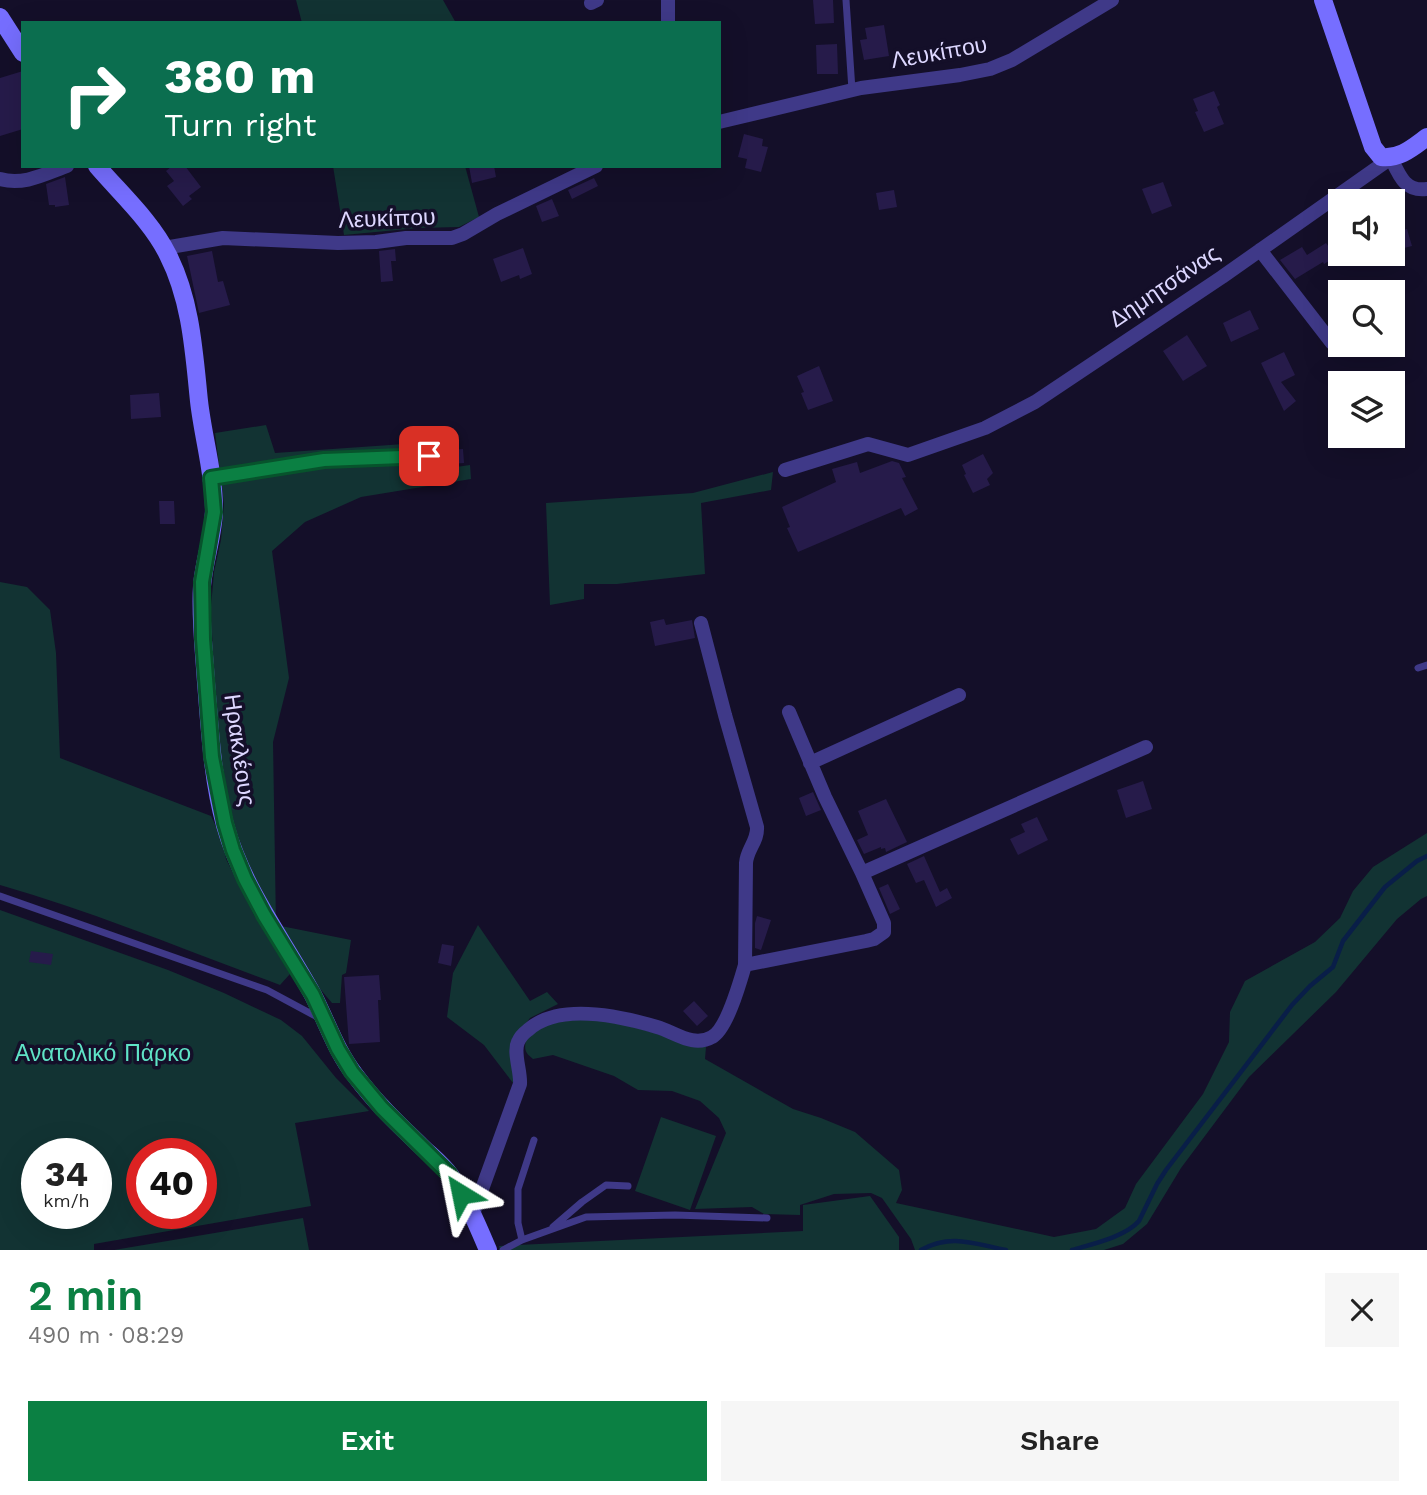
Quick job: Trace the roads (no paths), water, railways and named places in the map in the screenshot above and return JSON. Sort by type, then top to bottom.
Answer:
[{"type":"street","points":[[668,0],[668,21]]},
{"type":"street","name":"Λευκίπου","points":[[721,122],[852,90],[960,75],[1000,66],[1112,0]]},
{"type":"street","points":[[1323,0],[1373,147],[1381,157],[1391,158],[1402,155],[1427,137]]},
{"type":"street","points":[[0,17],[21,50]]},
{"type":"street","points":[[1391,158],[1408,187],[1417,191],[1427,189]]},
{"type":"street","name":"Δημητσάνας","points":[[785,470],[867,444],[908,455],[985,428],[1035,402],[1391,158]]},
{"type":"street","points":[[0,179],[21,181],[61,168]]},
{"type":"street","name":"Ηρακλέους","points":[[99,168],[144,220],[164,248],[173,267],[193,340],[214,512],[202,582],[212,757],[217,789],[233,850],[264,915],[313,995],[352,1072],[382,1108],[449,1174],[473,1214],[488,1250]]},
{"type":"street","name":"Λευκίπου","points":[[164,248],[223,238],[338,243],[452,238],[592,168]]},
{"type":"street","points":[[1260,250],[1328,338]]},
{"type":"street","points":[[473,1214],[520,1084],[521,1070],[516,1047],[528,1030],[547,1018],[576,1014],[638,1022],[693,1041],[708,1039],[714,1037],[722,1026],[737,991],[746,965],[746,863],[748,852],[757,837],[757,827],[701,623]]},
{"type":"street","points":[[810,763],[959,695]]},
{"type":"street","points":[[746,965],[866,941],[884,932],[884,923],[789,712]]},
{"type":"street","points":[[862,873],[1146,747]]},
{"type":"lane","points":[[846,0],[852,90]]},
{"type":"lane","points":[[211,478],[324,460],[429,456]]},
{"type":"lane","points":[[1418,668],[1427,665]]},
{"type":"lane","points":[[0,896],[267,990],[325,1021]]},
{"type":"lane","points":[[522,1240],[518,1223],[518,1189],[534,1140]]},
{"type":"lane","points":[[550,1230],[606,1185],[628,1186]]},
{"type":"lane","points":[[503,1250],[522,1240],[586,1217],[675,1215],[766,1218]]},
{"type":"waterway","points":[[1072,1250],[1117,1236],[1139,1221],[1166,1170],[1292,1005],[1333,967],[1343,941],[1385,887],[1427,856]]},
{"type":"waterway","points":[[921,1250],[953,1241],[1006,1250]]},
{"type":"park label","name":"Ανατολικό Πάρκο","points":[[103,1053]]}]
